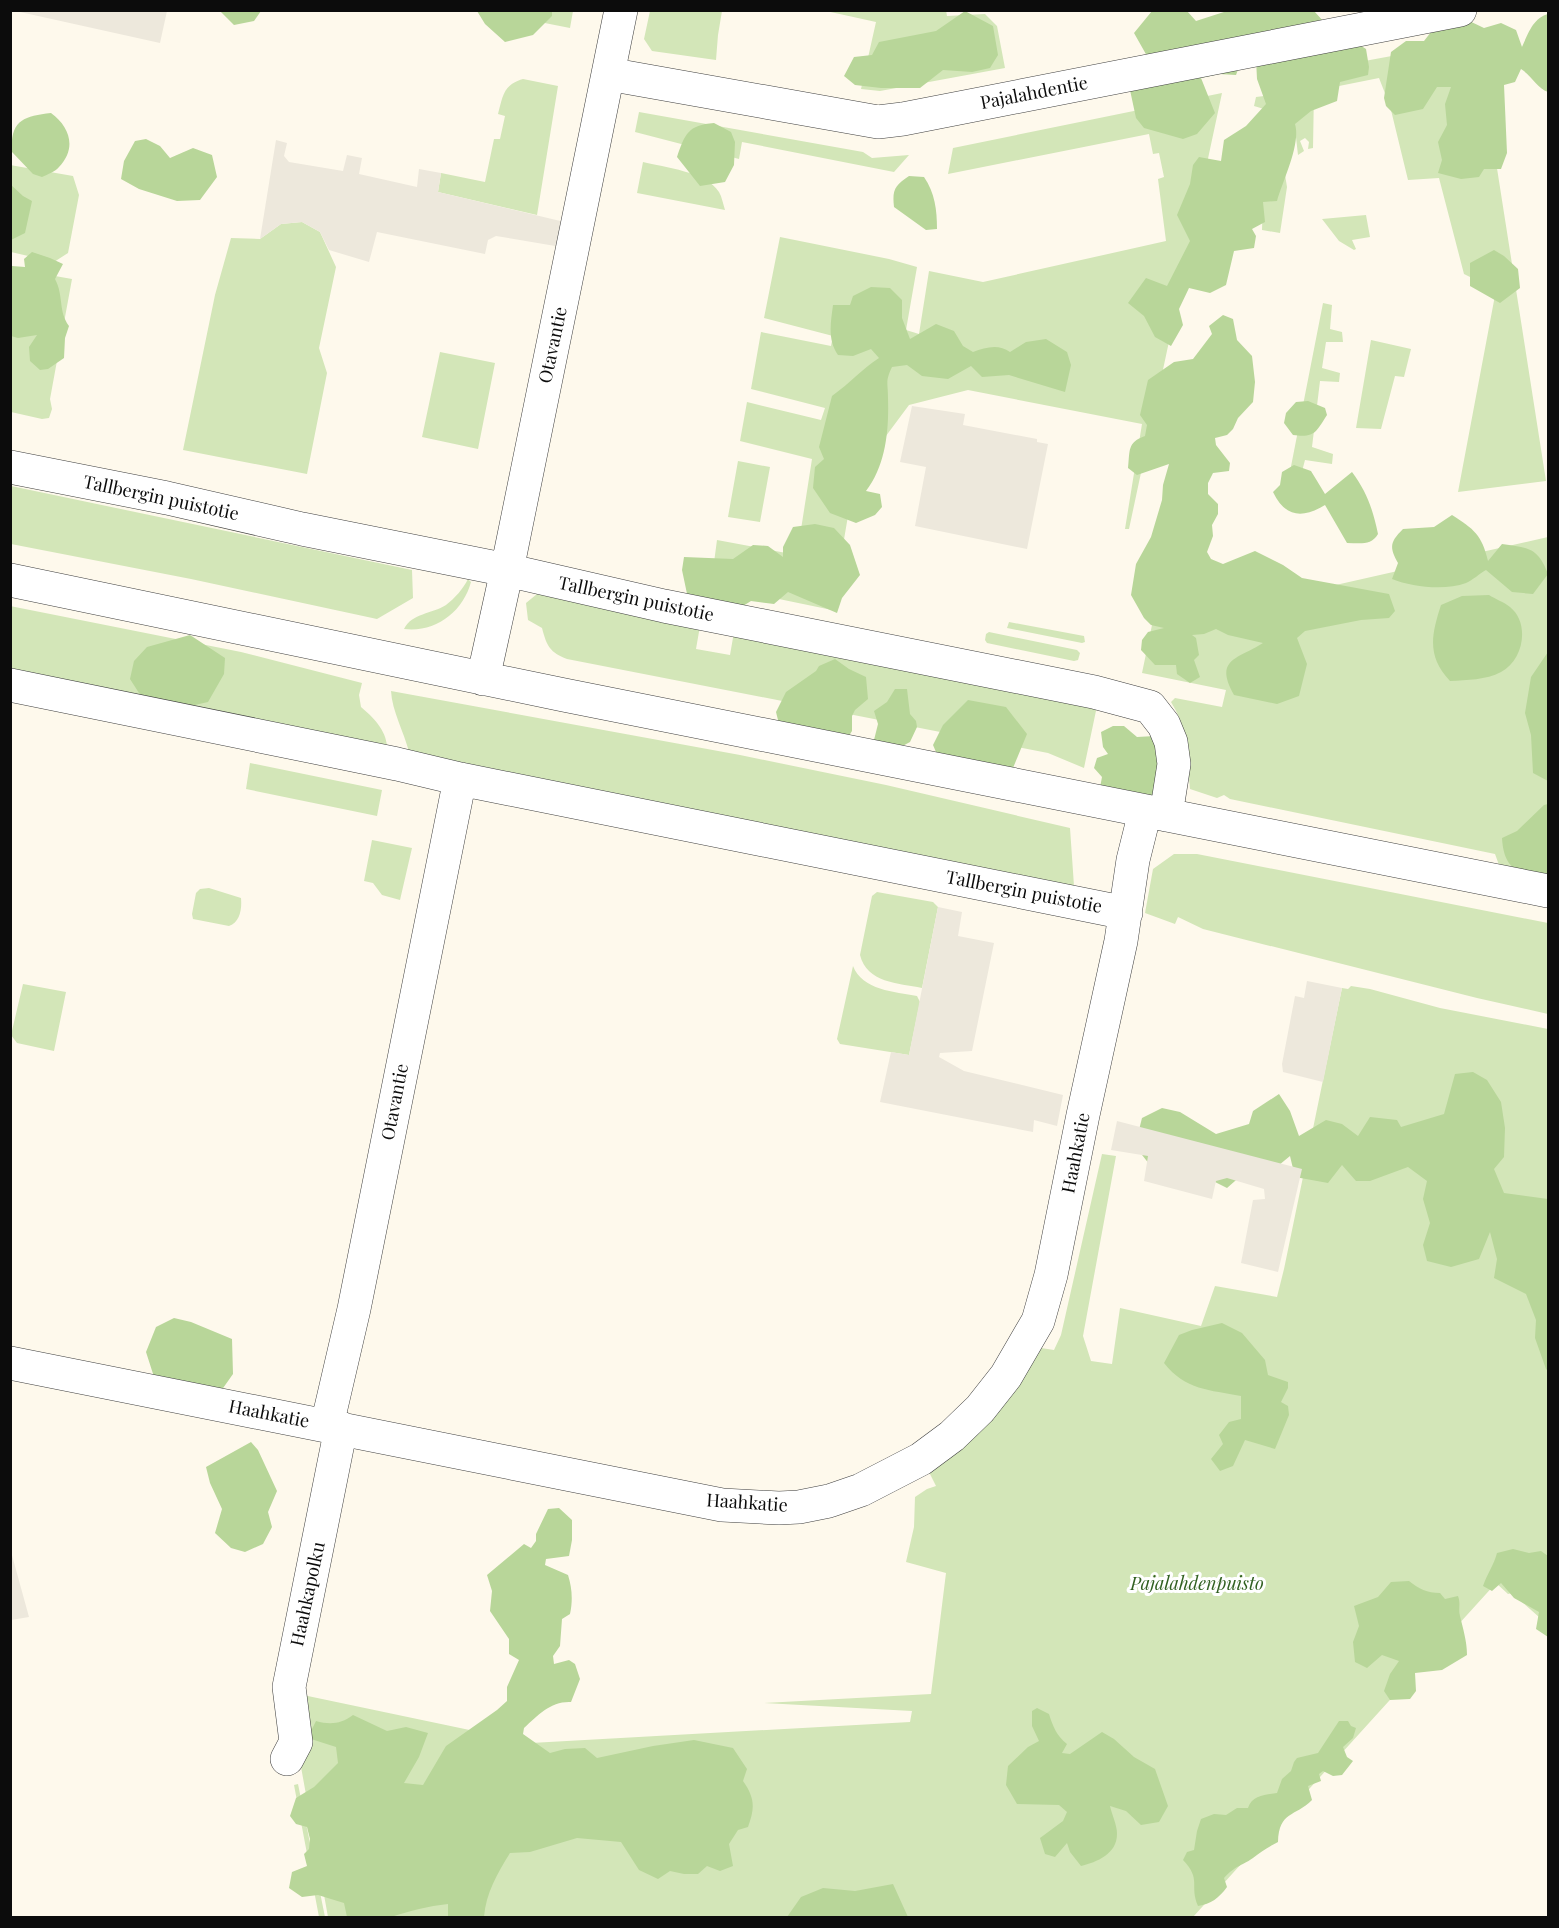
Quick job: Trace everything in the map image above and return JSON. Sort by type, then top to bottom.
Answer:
[{"type":"street","name":"Otavantie","points":[[483,679],[621,10]]},
{"type":"street","name":"Pajalahdentie","points":[[608,75],[878,122],[1460,10]]},
{"type":"street","name":"Tallbergin puistotie","points":[[10,467],[167,498],[302,530],[507,570],[664,606],[1094,692],[1150,707],[1164,725],[1171,742],[1174,764],[1156,814],[1133,860],[1126,913],[10,685]]},
{"type":"street","points":[[10,580],[483,679],[1548,891]]},
{"type":"street","name":"Otavantie","points":[[334,1426],[354,1309],[460,778]]},
{"type":"street","name":"Haahkatie","points":[[10,1363],[702,1501],[744,1506],[799,1507],[829,1501],[861,1490],[921,1459],[952,1436],[980,1410],[1006,1376],[1038,1322],[1062,1231],[1083,1115],[1126,913]]},
{"type":"street","name":"Haahkapolku","points":[[287,1759],[296,1742],[289,1687],[334,1426]]},
{"type":"green space","points":[[946,10],[947,16],[985,14],[997,26],[1005,68],[880,91],[861,89],[876,22],[826,11]]},
{"type":"green space","points":[[220,11],[261,11],[254,21],[234,25]]},
{"type":"green space","points":[[477,11],[552,11],[552,16],[533,35],[505,42],[485,24]]},
{"type":"green space","points":[[484,11],[573,11],[570,28]]},
{"type":"green space","points":[[650,11],[722,11],[716,60],[652,51],[644,39]]},
{"type":"green space","points":[[965,11],[993,26],[998,55],[990,68],[972,72],[943,70],[920,88],[855,85],[844,76],[854,57],[872,55],[879,42],[936,31]]},
{"type":"green space","points":[[1152,11],[1187,11],[1196,21],[1227,11],[1314,11],[1324,22],[1366,49],[1369,67],[1368,75],[1340,82],[1337,101],[1311,111],[1295,124],[1294,152],[1277,201],[1263,202],[1265,222],[1252,229],[1256,236],[1254,248],[1234,251],[1226,285],[1210,293],[1189,288],[1179,309],[1183,325],[1171,346],[1155,337],[1144,316],[1128,303],[1146,278],[1167,286],[1190,241],[1177,215],[1190,184],[1193,165],[1199,157],[1221,161],[1224,140],[1246,126],[1266,104],[1257,79],[1256,59],[1239,67],[1236,75],[1219,74],[1201,78],[1215,113],[1197,134],[1183,139],[1144,128],[1136,118],[1130,90],[1147,56],[1134,33]]},
{"type":"green space","points":[[1548,14],[1548,92],[1521,69],[1515,82],[1504,85],[1507,153],[1501,169],[1484,169],[1479,177],[1461,179],[1438,173],[1442,160],[1438,142],[1447,125],[1445,104],[1451,87],[1437,87],[1423,109],[1395,115],[1386,106],[1384,98],[1391,52],[1406,41],[1424,41],[1431,32],[1463,18],[1484,28],[1501,23],[1516,30],[1522,47],[1538,19]]},
{"type":"green space","points":[[1500,36],[1478,47],[1546,481],[1458,492],[1496,290],[1464,274],[1439,178],[1408,180],[1390,106],[1379,78],[1314,91],[1313,148],[1308,149],[1309,142],[1305,138],[1300,141],[1304,151],[1298,155],[1293,111],[1305,72]]},
{"type":"green space","points":[[523,79],[558,86],[537,215],[438,192],[441,173],[485,182],[494,139],[500,139],[505,116],[498,114],[503,97],[511,84]]},
{"type":"green space","points":[[1222,93],[1129,529],[1125,529],[1142,424],[968,390],[909,405],[877,448],[849,510],[832,610],[711,585],[717,540],[797,555],[812,459],[740,441],[747,402],[821,420],[825,408],[751,389],[761,332],[831,346],[833,336],[764,318],[780,237],[889,259],[917,267],[906,330],[919,334],[929,271],[983,282],[1166,241],[1158,179],[1164,177],[1159,153],[1153,154],[1149,134],[948,174],[953,148]]},
{"type":"green space","points":[[1272,95],[1287,187],[1280,233],[1262,230],[1264,109],[1254,106],[1256,97]]},
{"type":"green space","points":[[639,112],[863,152],[872,158],[909,155],[894,172],[742,142],[739,159],[635,132]]},
{"type":"green space","points":[[51,113],[67,131],[68,153],[59,167],[42,177],[33,174],[12,152],[13,133],[20,122],[26,118]]},
{"type":"green space","points":[[714,123],[731,132],[735,142],[734,165],[725,182],[700,186],[677,157],[682,142],[689,132],[698,126]]},
{"type":"green space","points":[[146,139],[160,146],[170,158],[193,148],[212,155],[217,177],[200,200],[177,201],[139,189],[121,179],[124,161],[135,141]]},
{"type":"green space","points":[[643,162],[684,171],[705,180],[719,192],[725,210],[637,193]]},
{"type":"green space","points":[[10,165],[73,176],[79,195],[68,253],[54,262],[11,252]]},
{"type":"green space","points":[[909,176],[924,177],[928,183],[935,202],[937,229],[926,230],[894,207],[896,188]]},
{"type":"green space","points":[[10,184],[32,201],[25,233],[11,240]]},
{"type":"green space","points":[[1366,215],[1370,237],[1352,240],[1356,249],[1354,250],[1339,241],[1322,219]]},
{"type":"green space","points":[[302,222],[320,232],[336,267],[319,348],[327,373],[307,474],[183,450],[215,295],[231,238],[260,239],[281,224]]},
{"type":"green space","points":[[1494,250],[1518,269],[1520,288],[1500,303],[1470,286],[1470,263]]},
{"type":"green space","points":[[32,252],[63,264],[55,279],[63,315],[69,326],[65,338],[64,358],[48,369],[40,370],[30,361],[29,347],[37,335],[18,338],[11,336],[11,268],[12,266],[25,267],[24,259]]},
{"type":"green space","points":[[10,268],[72,279],[50,399],[52,409],[49,418],[42,419],[11,412]]},
{"type":"green space","points":[[871,287],[890,288],[902,300],[902,318],[910,339],[936,324],[954,331],[963,346],[973,352],[992,347],[1006,349],[1010,352],[1026,342],[1046,339],[1067,352],[1071,365],[1065,392],[1009,375],[982,377],[971,366],[948,379],[922,376],[907,365],[892,367],[887,382],[888,422],[885,447],[878,470],[866,491],[880,494],[882,507],[875,515],[856,523],[830,513],[813,488],[815,467],[824,459],[819,447],[832,396],[879,358],[871,349],[853,356],[838,355],[831,337],[833,305],[850,305],[853,296]]},
{"type":"green space","points":[[1323,303],[1332,305],[1330,329],[1342,332],[1343,342],[1326,342],[1322,368],[1340,373],[1339,382],[1320,381],[1312,447],[1333,454],[1332,464],[1305,460],[1295,498],[1285,497]]},
{"type":"green space","points":[[1223,315],[1233,319],[1237,340],[1252,356],[1255,382],[1253,402],[1238,418],[1227,435],[1215,438],[1216,445],[1230,463],[1229,471],[1213,473],[1208,483],[1208,494],[1218,504],[1218,514],[1212,525],[1213,536],[1207,552],[1211,559],[1223,564],[1255,551],[1283,565],[1302,578],[1389,594],[1395,611],[1389,618],[1361,620],[1305,631],[1297,638],[1307,664],[1299,696],[1277,704],[1234,695],[1228,683],[1226,674],[1232,661],[1263,643],[1228,635],[1216,629],[1204,634],[1192,635],[1196,638],[1199,655],[1194,660],[1200,677],[1190,683],[1177,674],[1176,665],[1155,665],[1141,650],[1142,640],[1148,632],[1164,628],[1151,625],[1144,618],[1131,595],[1136,564],[1151,537],[1162,500],[1163,485],[1169,464],[1137,475],[1128,468],[1132,444],[1145,436],[1147,425],[1140,415],[1148,380],[1174,362],[1193,359],[1212,334],[1209,326]]},
{"type":"green space","points":[[1371,340],[1411,349],[1404,377],[1395,376],[1381,429],[1356,428]]},
{"type":"green space","points":[[440,352],[495,363],[478,449],[422,437]]},
{"type":"green space","points":[[1308,401],[1325,408],[1327,415],[1314,433],[1306,436],[1293,435],[1284,423],[1286,413],[1296,402]]},
{"type":"green space","points":[[738,461],[770,467],[760,522],[728,517]]},
{"type":"green space","points":[[1294,465],[1311,471],[1325,494],[1352,472],[1366,494],[1372,509],[1378,534],[1375,538],[1365,543],[1347,543],[1325,505],[1302,514],[1283,507],[1273,492],[1280,485],[1282,472]]},
{"type":"green space","points":[[11,486],[412,570],[413,598],[377,619],[191,579],[11,544]]},
{"type":"green space","points":[[1452,515],[1466,524],[1480,539],[1488,561],[1502,544],[1525,548],[1536,554],[1548,574],[1533,594],[1512,592],[1486,570],[1466,583],[1448,587],[1419,586],[1392,579],[1398,563],[1392,545],[1403,529],[1434,527]]},
{"type":"green space","points":[[815,524],[834,528],[850,545],[860,575],[842,598],[837,613],[788,592],[774,604],[751,601],[743,606],[690,608],[682,570],[684,557],[733,559],[753,545],[768,546],[783,557],[783,547],[793,527]]},
{"type":"green space","points":[[1548,537],[1548,874],[1499,865],[1495,854],[1230,799],[1224,795],[1217,798],[1190,789],[1184,733],[1171,702],[1175,698],[1222,707],[1226,690],[1142,673],[1167,553],[1318,589]]},
{"type":"green space","points":[[468,579],[471,582],[462,603],[446,618],[426,628],[404,629],[417,617],[446,605]]},
{"type":"green space","points":[[537,594],[700,626],[696,649],[730,655],[734,632],[1097,706],[1084,768],[1048,753],[567,659],[553,651],[542,628],[528,620],[526,603]]},
{"type":"green space","points":[[1489,595],[1508,605],[1520,622],[1522,641],[1515,659],[1495,675],[1450,681],[1437,663],[1434,654],[1433,636],[1441,605],[1462,596]]},
{"type":"green space","points":[[10,606],[241,652],[362,683],[359,695],[361,707],[381,729],[387,746],[11,670]]},
{"type":"green space","points":[[1009,622],[1084,636],[1085,642],[1007,628]]},
{"type":"green space","points":[[989,632],[1077,650],[1080,653],[1078,660],[1074,661],[987,643],[986,634]]},
{"type":"green space","points":[[190,635],[225,658],[224,674],[208,702],[168,711],[146,704],[130,679],[134,661],[147,647]]},
{"type":"green space","points":[[1548,652],[1548,781],[1533,773],[1531,735],[1525,713],[1531,677]]},
{"type":"green space","points":[[835,659],[866,677],[868,699],[855,710],[852,716],[852,731],[843,745],[777,734],[776,712],[786,692],[816,671],[819,666]]},
{"type":"green space","points":[[895,689],[907,689],[910,714],[916,721],[917,727],[910,742],[895,750],[874,740],[878,724],[874,711],[887,702]]},
{"type":"green space","points":[[391,691],[740,755],[886,785],[1070,828],[1074,886],[409,752]]},
{"type":"green space","points":[[968,700],[1006,707],[1027,734],[1013,768],[939,759],[933,745],[943,725]]},
{"type":"green space","points":[[1113,726],[1124,726],[1137,737],[1155,736],[1166,746],[1154,801],[1099,793],[1102,777],[1094,768],[1097,758],[1108,754],[1103,747],[1101,732]]},
{"type":"green space","points":[[250,763],[382,790],[377,816],[246,789]]},
{"type":"green space","points":[[1548,804],[1548,879],[1515,869],[1506,858],[1502,838],[1517,831],[1544,805]]},
{"type":"green space","points":[[372,840],[412,848],[400,900],[382,895],[373,883],[364,881]]},
{"type":"green space","points":[[1174,854],[1197,854],[1548,923],[1548,1014],[1203,929],[1178,917],[1175,924],[1145,913],[1153,869]]},
{"type":"green space","points":[[209,888],[241,898],[240,915],[233,924],[229,926],[193,919],[196,893],[200,889]]},
{"type":"green space","points":[[877,892],[933,902],[938,907],[922,988],[885,980],[869,971],[864,964],[860,955],[872,896]]},
{"type":"green space","points":[[853,966],[857,974],[871,985],[917,996],[920,1002],[909,1055],[840,1044],[837,1039]]},
{"type":"green space","points":[[23,984],[66,992],[54,1051],[17,1043],[11,1035]]},
{"type":"green space","name":"Pajalahdenpuisto","points":[[1351,986],[1440,1008],[1548,1029],[1548,1625],[1512,1593],[1508,1594],[1496,1583],[1193,1917],[328,1917],[296,1739],[303,1695],[531,1743],[910,1722],[912,1711],[764,1703],[931,1694],[946,1573],[906,1562],[914,1527],[915,1497],[936,1486],[923,1460],[1028,1346],[1054,1350],[1061,1335],[1102,1154],[1116,1156],[1083,1336],[1091,1361],[1112,1364],[1120,1308],[1201,1326],[1215,1286],[1277,1297],[1342,988],[1348,989]]},
{"type":"green space","points":[[1473,1072],[1487,1080],[1501,1102],[1505,1128],[1504,1157],[1494,1169],[1504,1193],[1548,1199],[1548,1371],[1535,1338],[1536,1320],[1526,1294],[1494,1278],[1497,1259],[1490,1232],[1479,1259],[1451,1267],[1427,1261],[1423,1245],[1430,1223],[1423,1199],[1427,1181],[1408,1167],[1370,1181],[1356,1181],[1342,1165],[1328,1183],[1295,1177],[1290,1156],[1273,1170],[1243,1174],[1227,1188],[1213,1181],[1157,1174],[1135,1146],[1142,1118],[1162,1108],[1180,1112],[1216,1134],[1249,1124],[1253,1111],[1279,1094],[1290,1111],[1299,1136],[1326,1120],[1342,1124],[1358,1136],[1370,1117],[1397,1120],[1401,1127],[1444,1114],[1455,1074]]},
{"type":"green space","points":[[174,1318],[191,1322],[232,1339],[233,1374],[221,1391],[155,1380],[146,1352],[156,1327]]},
{"type":"green space","points":[[1222,1323],[1242,1333],[1265,1360],[1268,1375],[1288,1382],[1288,1388],[1281,1402],[1288,1406],[1289,1415],[1275,1449],[1245,1440],[1233,1466],[1220,1471],[1211,1459],[1223,1444],[1219,1435],[1229,1422],[1241,1419],[1241,1396],[1189,1384],[1164,1363],[1179,1335]]},
{"type":"green space","points":[[251,1442],[258,1450],[277,1491],[268,1512],[272,1527],[263,1544],[245,1552],[231,1548],[215,1533],[222,1509],[210,1483],[206,1467]]},
{"type":"green space","points":[[559,1508],[572,1520],[569,1556],[546,1559],[545,1565],[568,1575],[572,1599],[570,1614],[562,1619],[560,1646],[553,1656],[554,1664],[569,1660],[575,1664],[580,1679],[571,1702],[557,1704],[545,1710],[524,1728],[523,1734],[550,1753],[565,1749],[585,1748],[597,1758],[694,1740],[733,1748],[747,1769],[743,1781],[752,1798],[753,1809],[748,1827],[738,1830],[729,1844],[733,1866],[720,1871],[707,1866],[698,1874],[670,1871],[658,1879],[639,1870],[621,1842],[577,1838],[530,1852],[510,1853],[490,1892],[484,1917],[448,1917],[448,1904],[387,1918],[347,1917],[344,1903],[318,1895],[302,1897],[289,1888],[292,1872],[307,1866],[304,1854],[309,1849],[310,1839],[307,1827],[296,1824],[290,1816],[296,1798],[314,1787],[338,1763],[336,1747],[311,1739],[310,1733],[316,1721],[335,1723],[353,1715],[387,1731],[406,1727],[428,1733],[419,1757],[404,1783],[423,1785],[446,1746],[507,1701],[507,1687],[519,1660],[509,1654],[509,1639],[490,1611],[492,1591],[487,1575],[524,1544],[531,1548],[548,1509]]},
{"type":"green space","points":[[1513,1549],[1529,1553],[1541,1551],[1548,1556],[1548,1637],[1536,1629],[1539,1612],[1514,1598],[1501,1583],[1492,1591],[1483,1586],[1497,1553]]},
{"type":"green space","points":[[1409,1581],[1423,1590],[1440,1593],[1445,1599],[1458,1596],[1467,1655],[1442,1670],[1415,1673],[1416,1691],[1410,1699],[1390,1700],[1384,1691],[1390,1674],[1399,1661],[1382,1655],[1367,1668],[1355,1662],[1353,1642],[1359,1626],[1354,1606],[1378,1597],[1391,1582]]},
{"type":"green space","points":[[1037,1708],[1049,1714],[1056,1731],[1067,1744],[1062,1753],[1070,1754],[1102,1732],[1114,1739],[1134,1757],[1155,1769],[1168,1806],[1159,1822],[1141,1825],[1126,1811],[1110,1806],[1117,1834],[1114,1847],[1105,1856],[1081,1866],[1070,1852],[1067,1843],[1055,1857],[1045,1854],[1040,1838],[1063,1821],[1067,1812],[1059,1805],[1017,1804],[1006,1785],[1008,1766],[1028,1747],[1039,1741],[1032,1726],[1032,1711]]},
{"type":"green space","points":[[1339,1721],[1348,1721],[1356,1728],[1353,1738],[1343,1747],[1347,1757],[1353,1761],[1342,1775],[1333,1776],[1323,1771],[1319,1774],[1321,1781],[1308,1786],[1312,1800],[1285,1820],[1281,1825],[1278,1842],[1232,1871],[1224,1878],[1227,1887],[1221,1894],[1211,1902],[1198,1906],[1194,1878],[1183,1860],[1187,1852],[1194,1850],[1201,1819],[1214,1814],[1226,1815],[1237,1808],[1248,1808],[1256,1798],[1277,1793],[1282,1779],[1291,1771],[1297,1758],[1318,1753]]},
{"type":"green space","points":[[298,1784],[325,1917],[319,1917],[294,1785]]},
{"type":"green space","points":[[893,1884],[908,1917],[787,1917],[801,1897],[823,1888],[855,1891]]},
{"type":"shaded area","points":[[11,10],[167,10],[167,11],[160,43]]},
{"type":"shaded area","points":[[276,140],[287,143],[284,156],[289,162],[343,171],[347,155],[362,158],[359,174],[417,187],[419,169],[441,173],[438,192],[577,225],[573,249],[496,236],[488,240],[485,254],[377,232],[369,262],[329,250],[320,232],[302,222],[281,224],[260,239]]},
{"type":"shaded area","points":[[912,406],[965,414],[963,425],[1037,439],[1037,442],[1048,444],[1027,549],[915,526],[926,467],[900,462]]},
{"type":"shaded area","points":[[938,907],[962,912],[958,936],[994,943],[972,1051],[940,1053],[939,1057],[964,1071],[1063,1095],[1057,1126],[1034,1120],[1033,1132],[880,1102],[891,1052],[909,1055]]},
{"type":"shaded area","points":[[1307,981],[1342,988],[1323,1082],[1283,1072],[1282,1064],[1295,996],[1304,998]]},
{"type":"shaded area","points":[[1117,1121],[1302,1169],[1278,1272],[1241,1263],[1253,1200],[1265,1199],[1264,1189],[1227,1178],[1216,1181],[1212,1199],[1144,1181],[1148,1156],[1111,1150]]},
{"type":"shaded area","points":[[10,1548],[29,1617],[11,1620],[10,1620]]}]
